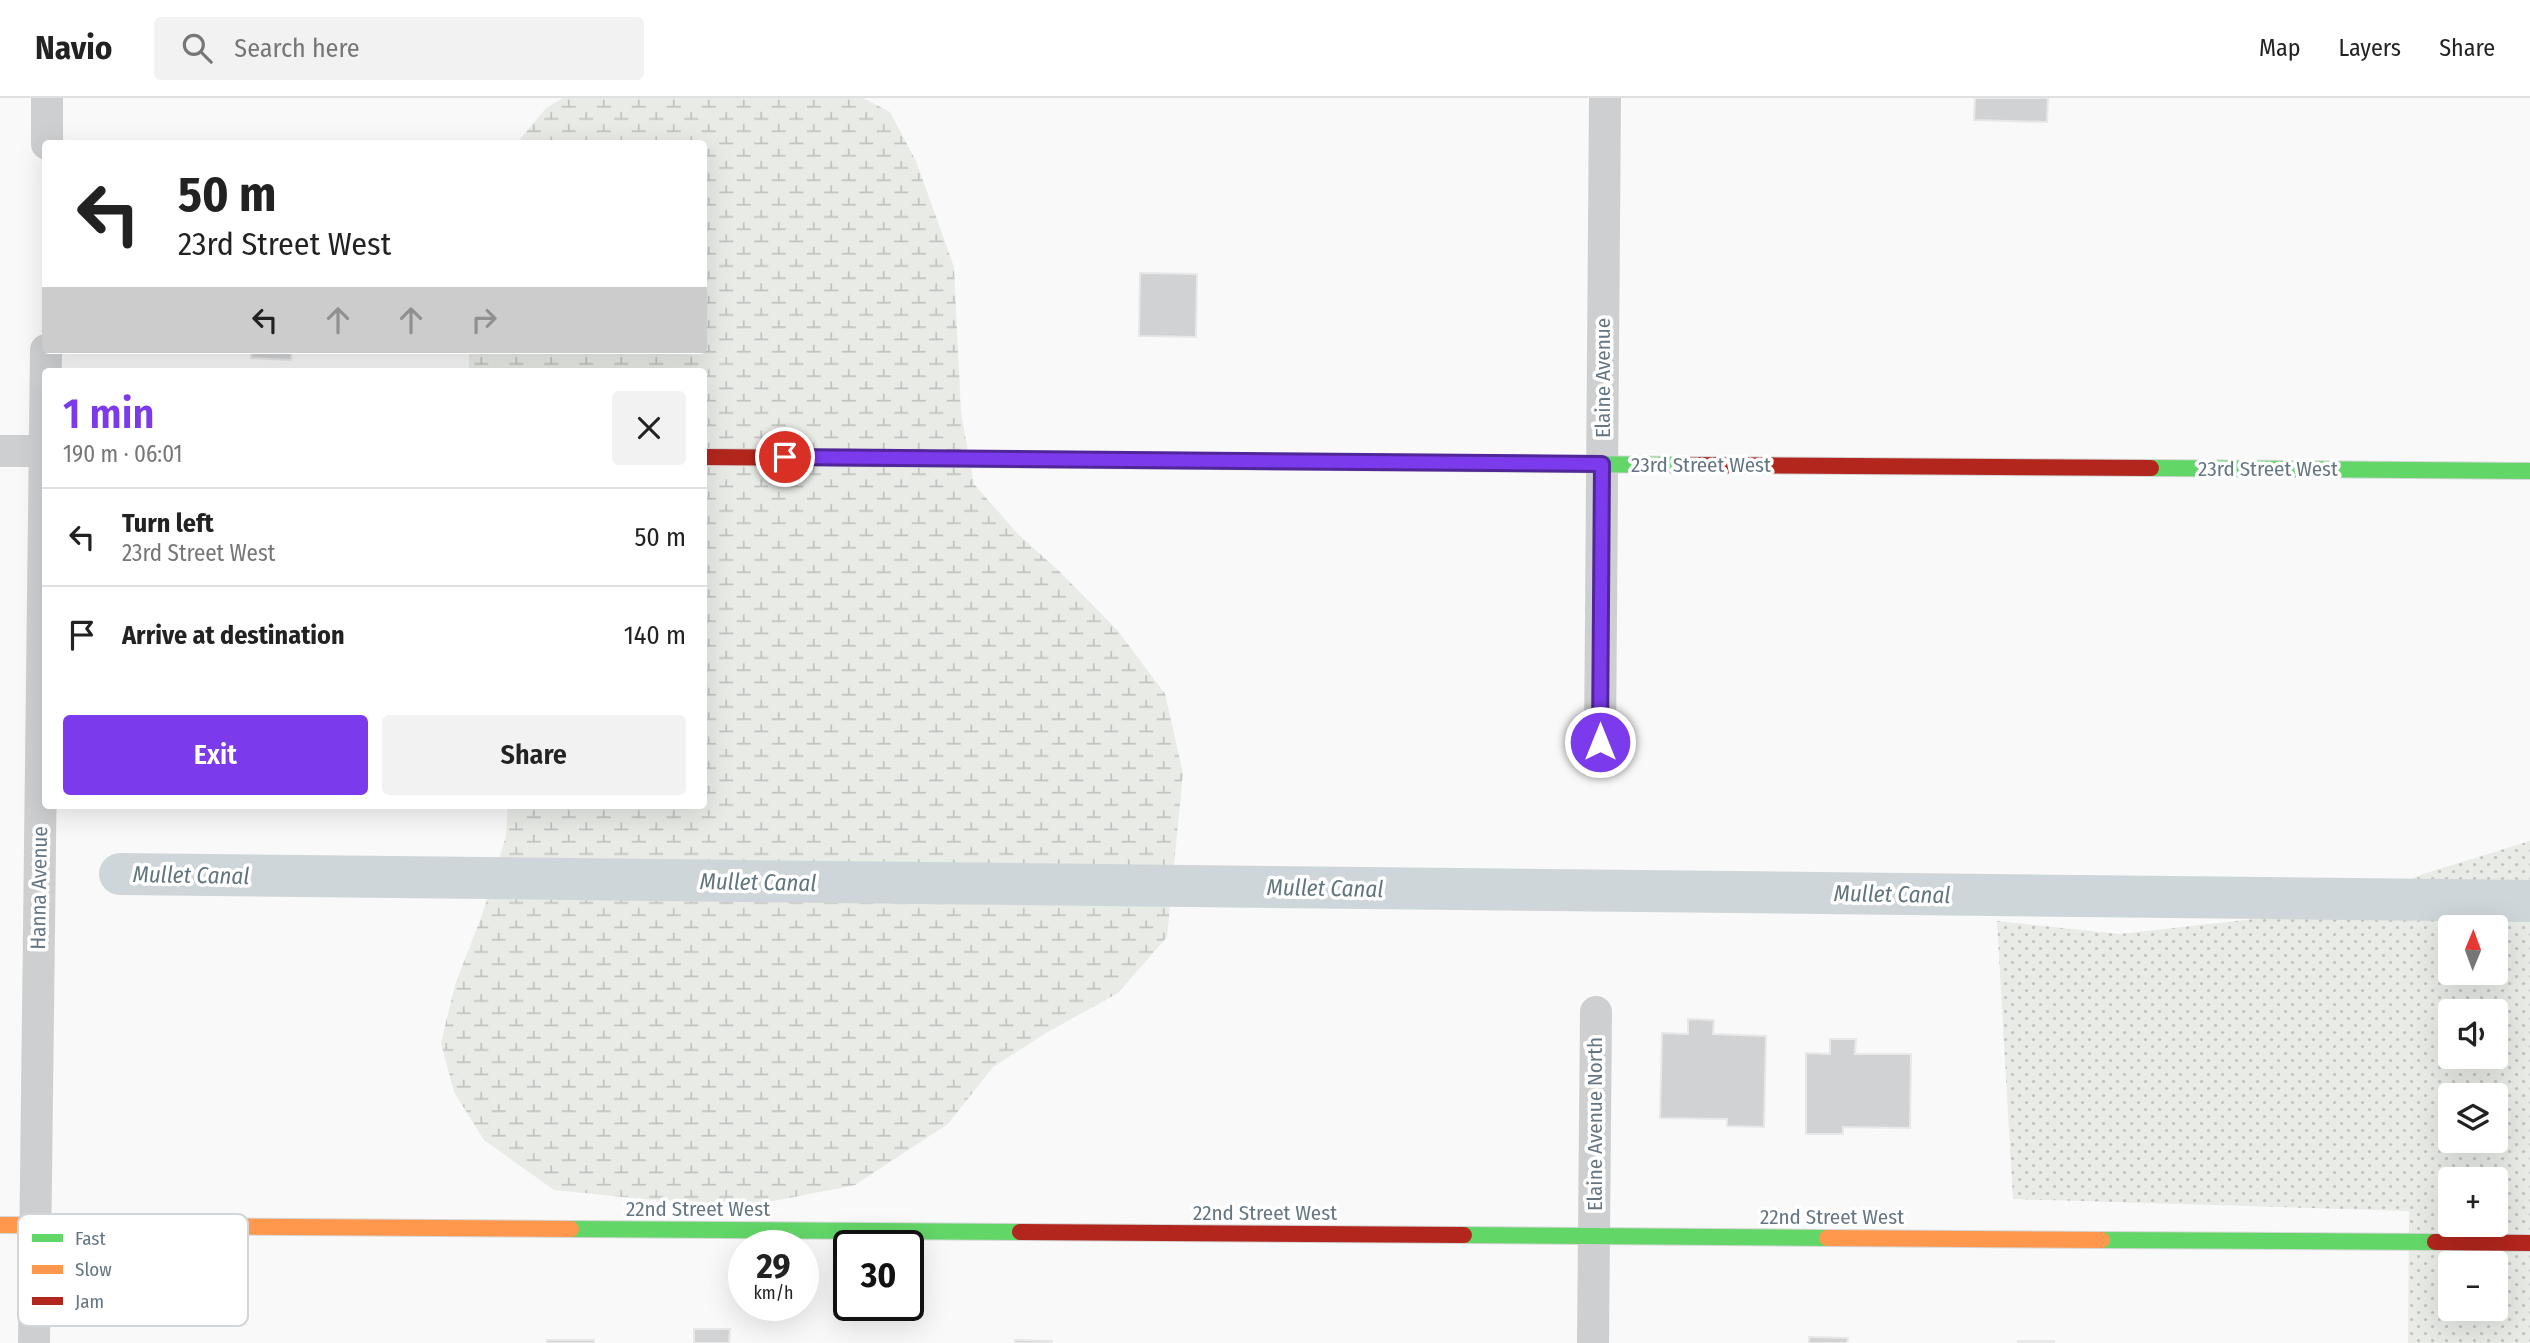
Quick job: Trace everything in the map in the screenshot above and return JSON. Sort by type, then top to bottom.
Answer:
[{"type":"street","points":[[47,98],[47,140]]},
{"type":"street","name":"Elaine Avenue","points":[[1600,742],[1605,98]]},
{"type":"street","points":[[0,451],[42,451]]},
{"type":"street","name":"23rd Street West","points":[[707,457],[2530,471]]},
{"type":"street","name":"Hanna Avenue","points":[[34,1214],[42,662]]},
{"type":"street","name":"Elaine Avenue North","points":[[1594,1237],[1596,1012]]},
{"type":"street","name":"22nd Street West","points":[[0,1225],[18,1225]]},
{"type":"street","name":"22nd Street West","points":[[248,1227],[2530,1243]]},
{"type":"street","points":[[1593,1343],[1594,1237]]},
{"type":"green space","points":[[563,98],[863,98],[890,112],[916,161],[954,267],[961,413],[974,484],[1017,533],[1118,631],[1165,694],[1183,773],[1167,937],[1118,993],[1046,1033],[993,1067],[948,1124],[855,1185],[753,1205],[643,1199],[554,1190],[484,1140],[454,1092],[441,1043],[455,985],[482,915],[506,836],[508,809],[707,809],[707,368],[469,368],[469,354],[707,354],[707,140],[519,140],[546,108]]},
{"type":"green space","points":[[2530,841],[2530,1343],[2408,1343],[2409,1211],[2013,1199],[1997,921],[2119,934],[2344,909],[2423,874]]},
{"type":"building","points":[[1975,98],[2048,98],[2047,122],[1974,120]]},
{"type":"building","points":[[1140,273],[1197,274],[1196,337],[1139,336]]},
{"type":"building","points":[[251,354],[292,354],[291,360],[251,358]]},
{"type":"building","points":[[1688,1019],[1714,1020],[1713,1034],[1766,1036],[1764,1127],[1727,1126],[1727,1119],[1660,1118],[1662,1033],[1688,1034]]},
{"type":"building","points":[[1830,1039],[1856,1039],[1855,1054],[1911,1054],[1910,1128],[1843,1127],[1843,1134],[1806,1134],[1806,1053],[1830,1054]]},
{"type":"building","points":[[694,1329],[730,1329],[729,1343],[694,1343]]},
{"type":"building","points":[[1809,1337],[1848,1338],[1847,1343],[1809,1343]]},
{"type":"building","points":[[547,1340],[594,1340],[594,1343],[547,1343]]},
{"type":"building","points":[[1015,1340],[1052,1341],[1052,1343],[1015,1343]]},
{"type":"building","points":[[2054,1341],[2054,1343],[2018,1343]]},
{"type":"waterway","name":"Mullet Canal","points":[[120,874],[2530,901]]},
{"type":"traffic: fast","points":[[954,459],[1686,465]]},
{"type":"traffic: fast","points":[[2151,468],[2530,471]]},
{"type":"traffic: fast","points":[[571,1229],[1020,1232]]},
{"type":"traffic: fast","points":[[1464,1235],[1827,1238]]},
{"type":"traffic: fast","points":[[2102,1240],[2435,1242]]},
{"type":"traffic: slow","points":[[0,1225],[18,1225]]},
{"type":"traffic: slow","points":[[248,1227],[571,1229]]},
{"type":"traffic: slow","points":[[1827,1238],[2102,1240]]},
{"type":"traffic: jam","points":[[707,457],[954,459]]},
{"type":"traffic: jam","points":[[1686,465],[2151,468]]},
{"type":"traffic: jam","points":[[1020,1232],[1464,1235]]},
{"type":"traffic: jam","points":[[2435,1242],[2530,1243]]},
{"type":"route","points":[[785,457],[1602,464],[1600,742]]}]
